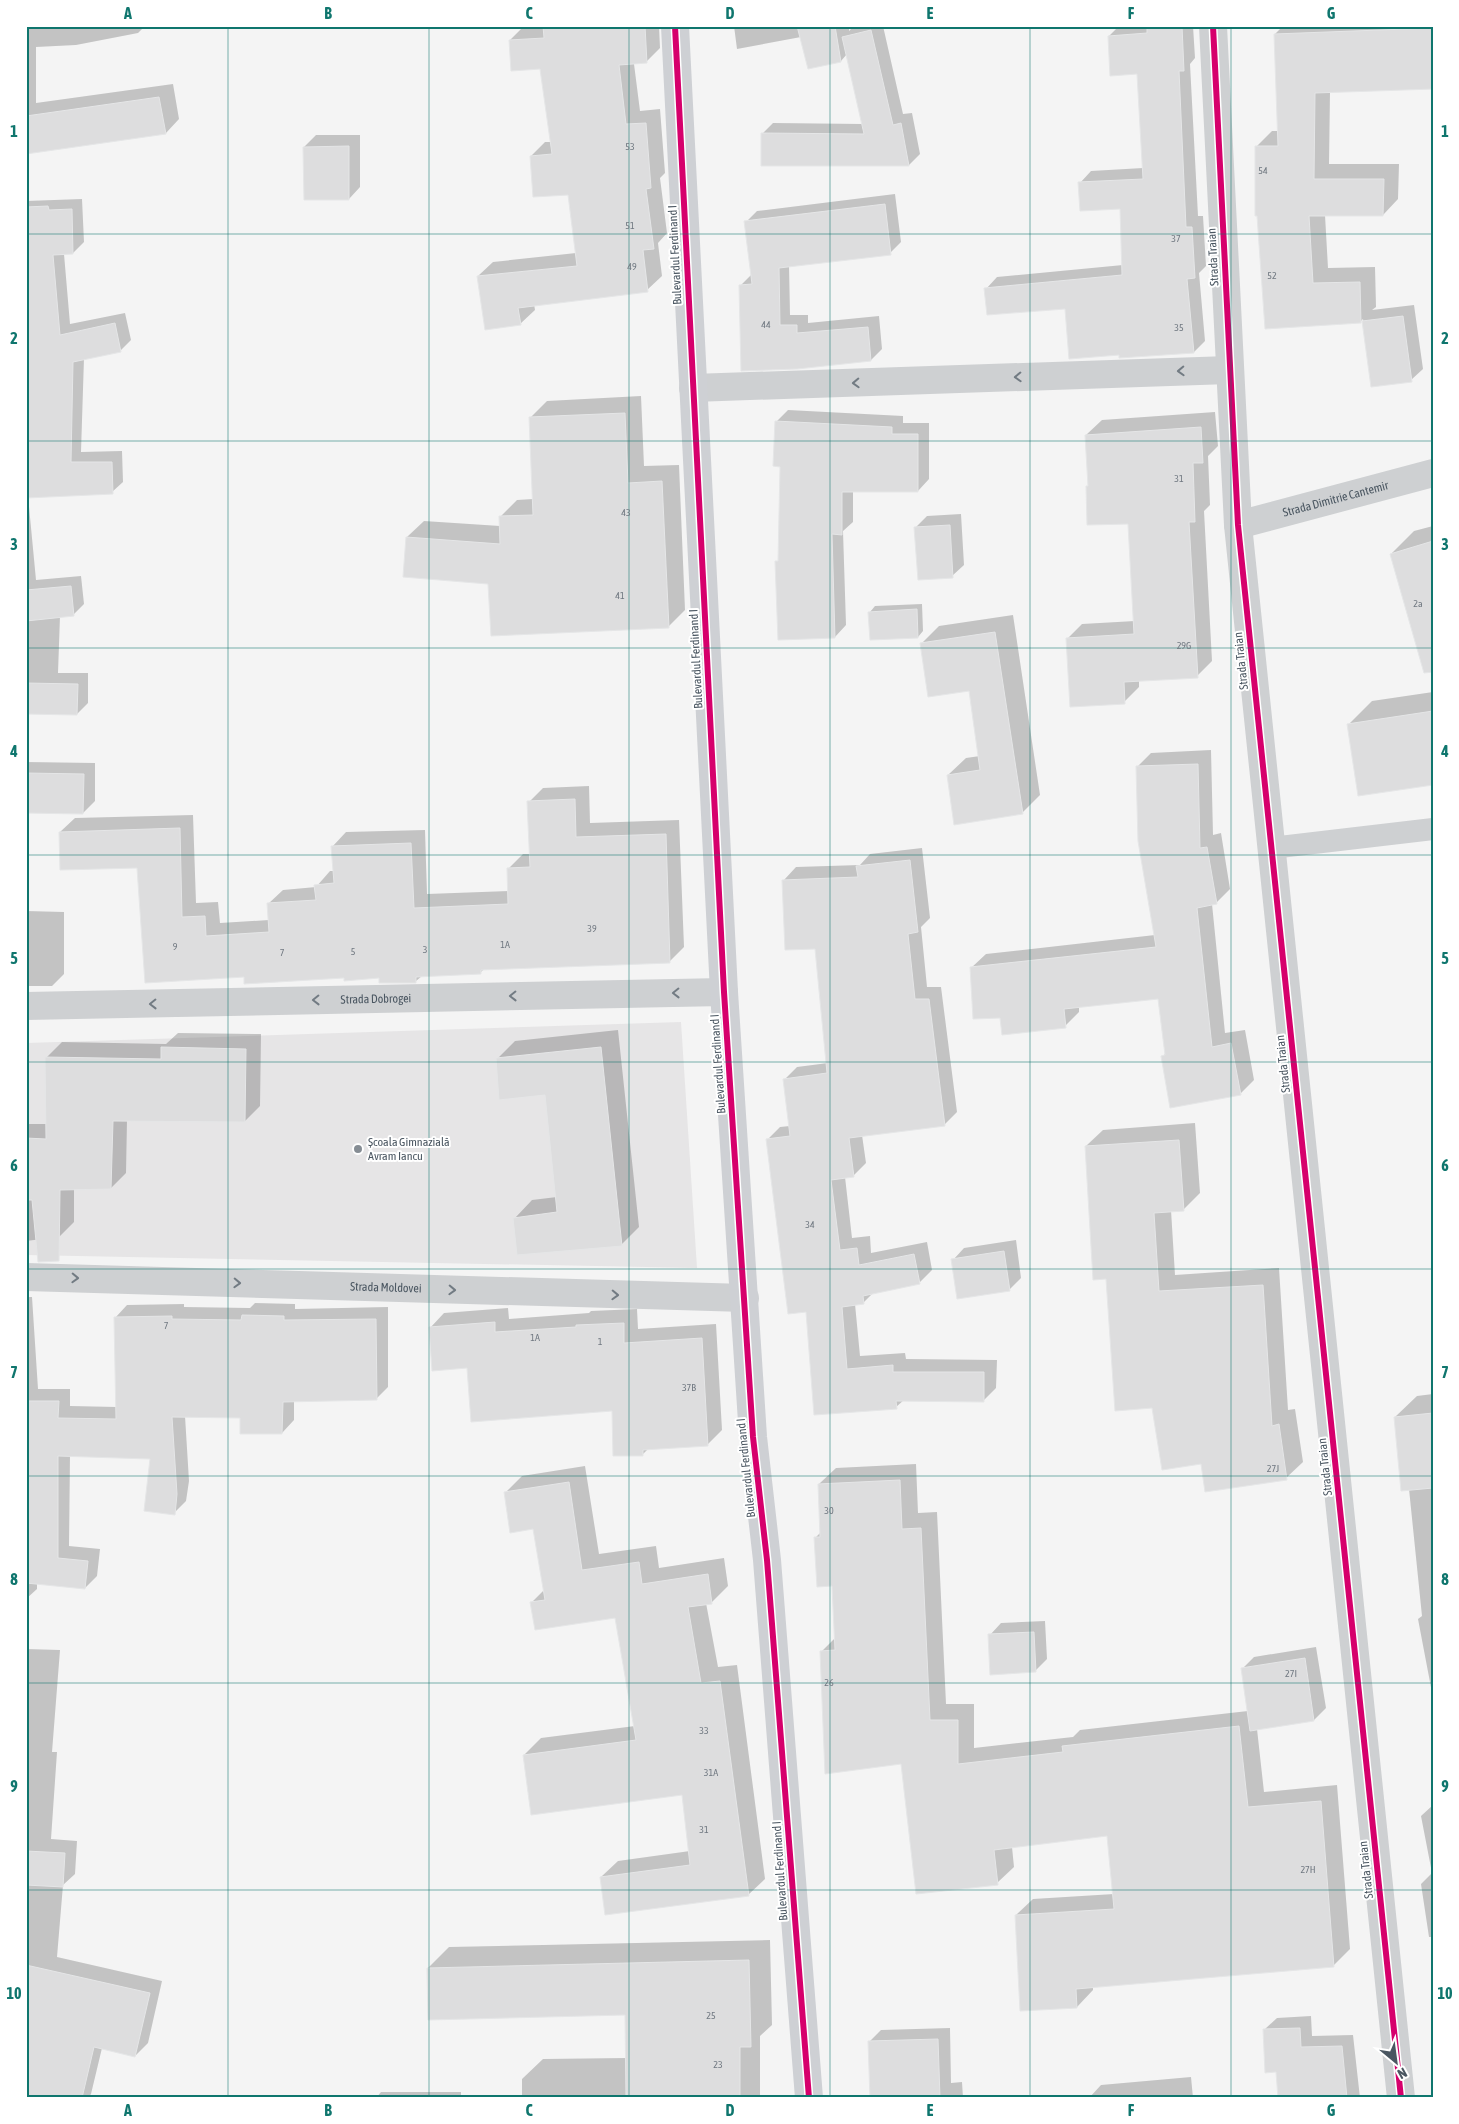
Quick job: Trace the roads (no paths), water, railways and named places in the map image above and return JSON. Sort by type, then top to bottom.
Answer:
[{"type":"main road","name":"Bulevardul Ferdinand I","points":[[675,26],[724,992],[753,1437],[767,1560],[809,2098]]},
{"type":"street","name":"Strada Traian","points":[[1214,26],[1238,525],[1401,2098]]},
{"type":"street","points":[[694,388],[1230,370]]},
{"type":"street","name":"Strada Dimitrie Cantemir","points":[[1238,525],[1433,473]]},
{"type":"street","name":"Strada Dobrogei","points":[[26,1006],[724,992]]},
{"type":"street","name":"Strada Moldovei","points":[[26,1277],[745,1298]]},
{"type":"lane","points":[[1272,848],[1433,829]]},
{"type":"place","name":"Școala Gimnazială Avram Iancu","points":[[358,1149]]}]
